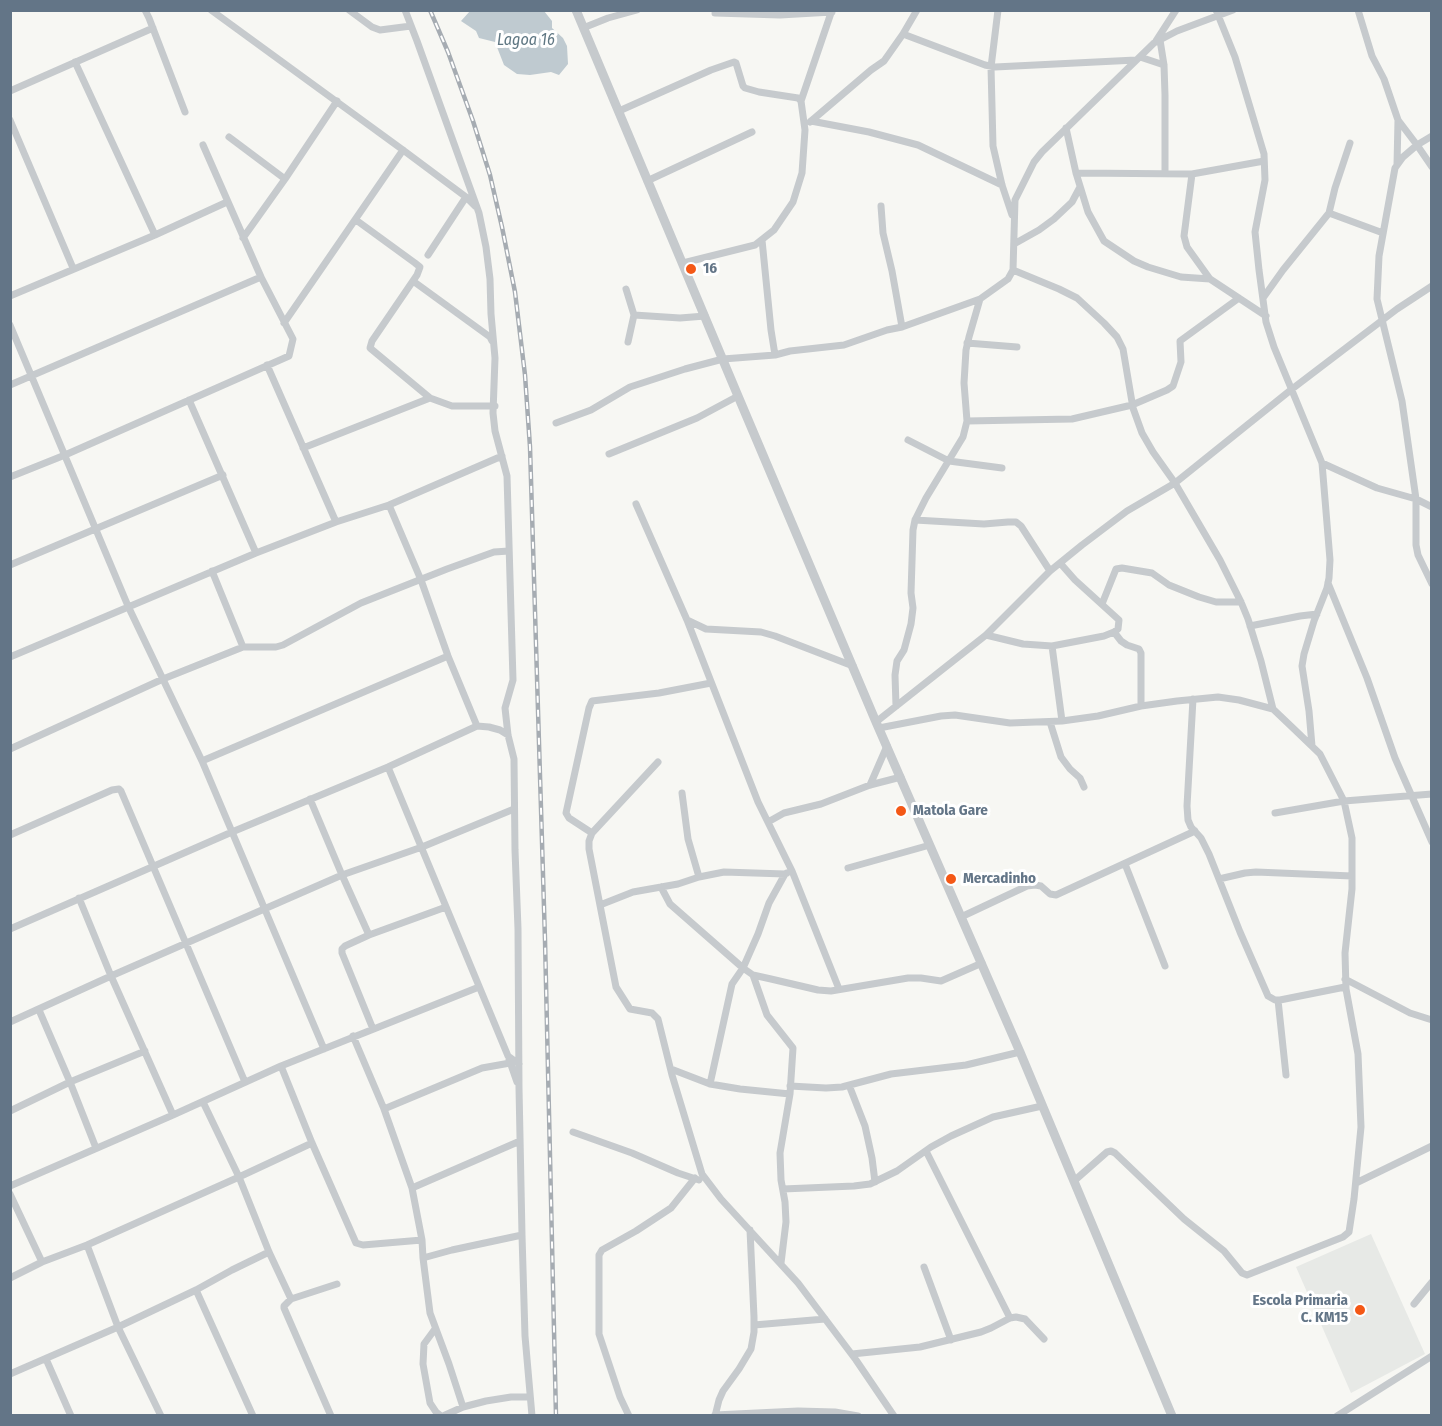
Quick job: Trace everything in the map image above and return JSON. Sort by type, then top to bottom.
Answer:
[{"type":"street","points":[[145,10],[185,112]]},
{"type":"street","points":[[149,18],[154,10]]},
{"type":"street","points":[[211,10],[403,150],[466,197],[477,208]]},
{"type":"street","points":[[349,10],[372,27],[380,30],[411,26]]},
{"type":"street","points":[[405,10],[479,213],[490,279],[495,358],[495,431],[507,476],[513,680],[505,708],[514,759],[522,1235],[525,1336],[532,1416]]},
{"type":"street","points":[[576,10],[878,725],[1020,1052],[1172,1416]]},
{"type":"street","points":[[583,28],[637,10]]},
{"type":"street","points":[[805,129],[811,121],[884,61],[917,10]]},
{"type":"street","points":[[998,10],[992,67],[993,146],[1002,185],[1014,220]]},
{"type":"street","points":[[1165,173],[1164,65],[1157,42],[1176,10]]},
{"type":"street","points":[[556,423],[591,410],[630,387],[685,369],[723,359],[775,355],[790,351],[844,345],[980,299],[1008,279],[1013,270],[1015,200],[1034,162],[1042,152],[1157,42],[1217,13],[1233,10]]},
{"type":"street","points":[[1358,10],[1372,56],[1384,80],[1398,120],[1431,167]]},
{"type":"street","points":[[683,263],[755,245],[774,231],[793,202],[802,173],[805,129],[801,101],[832,11],[780,15],[715,14]]},
{"type":"street","points":[[1217,13],[1235,57],[1264,154],[1264,180],[1255,232],[1266,316],[1274,347],[1322,463],[1330,560],[1328,583],[1302,666],[1310,711],[1312,746]]},
{"type":"street","points":[[10,91],[153,28]]},
{"type":"street","points":[[903,34],[992,67],[1138,59],[1164,65]]},
{"type":"street","points":[[75,62],[155,235]]},
{"type":"street","points":[[619,111],[734,62],[745,88],[798,98],[801,101]]},
{"type":"street","points":[[243,238],[337,101]]},
{"type":"street","points":[[10,120],[73,268]]},
{"type":"street","points":[[1398,120],[1397,165],[1379,256],[1377,299],[1402,401],[1416,499],[1416,545],[1431,584]]},
{"type":"street","points":[[811,121],[869,132],[918,145],[1002,185]]},
{"type":"street","points":[[1066,128],[1088,212],[1104,241],[1134,261],[1148,267],[1181,277],[1210,279]]},
{"type":"street","points":[[647,181],[752,132]]},
{"type":"street","points":[[1397,165],[1417,145],[1431,136]]},
{"type":"street","points":[[229,137],[285,179]]},
{"type":"street","points":[[1263,298],[1329,213],[1350,143]]},
{"type":"street","points":[[10,477],[289,356],[293,339],[261,277],[203,146]]},
{"type":"street","points":[[284,323],[403,150]]},
{"type":"street","points":[[1076,173],[1192,174],[1264,161]]},
{"type":"street","points":[[1192,174],[1184,242],[1210,279],[1266,316]]},
{"type":"street","points":[[1014,244],[1054,219],[1072,202],[1080,187]]},
{"type":"street","points":[[428,255],[466,197]]},
{"type":"street","points":[[10,296],[227,202]]},
{"type":"street","points":[[881,206],[883,233],[902,327]]},
{"type":"street","points":[[1329,213],[1383,233]]},
{"type":"street","points":[[356,220],[420,267],[417,275],[372,341],[370,348],[430,398],[452,406],[495,406]]},
{"type":"street","points":[[762,240],[775,355]]},
{"type":"street","points":[[1013,270],[1077,298],[1117,337],[1124,349],[1132,405],[1142,433],[1175,483],[1220,560],[1241,602],[1261,661],[1272,709]]},
{"type":"street","points":[[10,385],[261,277]]},
{"type":"street","points":[[413,281],[490,338],[493,344]]},
{"type":"street","points":[[878,725],[896,706],[986,635],[1060,563],[1127,511],[1175,483],[1292,389],[1431,286]]},
{"type":"street","points":[[626,289],[634,315],[628,342]]},
{"type":"street","points":[[967,421],[1072,419],[1132,405],[1167,390],[1173,386],[1180,362],[1180,341],[1239,298]]},
{"type":"street","points":[[896,706],[897,661],[906,644],[913,608],[911,593],[915,520],[963,437],[967,421],[964,383],[967,343],[980,299]]},
{"type":"street","points":[[634,315],[680,318],[705,316]]},
{"type":"street","points":[[10,325],[128,606],[202,761],[324,1049]]},
{"type":"street","points":[[967,343],[1017,347]]},
{"type":"street","points":[[267,365],[336,522]]},
{"type":"street","points":[[609,453],[697,418],[738,396]]},
{"type":"street","points":[[303,448],[430,398]]},
{"type":"street","points":[[189,400],[256,552]]},
{"type":"street","points":[[908,440],[949,462],[1002,468]]},
{"type":"street","points":[[10,657],[256,552],[389,505],[502,456]]},
{"type":"street","points":[[1322,463],[1377,488],[1416,499],[1431,507]]},
{"type":"street","points":[[10,565],[223,475]]},
{"type":"street","points":[[636,504],[687,620],[758,802],[839,989]]},
{"type":"street","points":[[389,505],[421,580],[448,657],[477,726]]},
{"type":"street","points":[[915,520],[984,524],[1016,522],[1021,526],[1050,571]]},
{"type":"street","points":[[10,749],[162,679],[243,647],[283,645],[361,603],[494,552],[509,550]]},
{"type":"street","points":[[986,635],[1023,644],[1052,646],[1090,639],[1118,629],[1119,620],[1075,580],[1060,563]]},
{"type":"street","points":[[1101,604],[1116,569],[1122,568],[1152,573],[1169,585],[1215,602],[1241,602]]},
{"type":"street","points":[[212,571],[243,647]]},
{"type":"street","points":[[1328,583],[1367,678],[1395,758],[1431,842]]},
{"type":"street","points":[[1250,626],[1317,614]]},
{"type":"street","points":[[687,620],[706,629],[760,632],[775,636],[853,666]]},
{"type":"street","points":[[1114,632],[1121,641],[1139,649],[1141,653],[1141,706]]},
{"type":"street","points":[[1052,646],[1062,721]]},
{"type":"street","points":[[202,761],[448,657]]},
{"type":"street","points":[[592,833],[569,818],[566,813],[592,701],[659,693],[711,683]]},
{"type":"street","points":[[878,725],[956,715],[1010,723],[1050,722],[1192,699],[1218,697],[1239,700],[1272,709],[1312,746],[1320,754],[1344,801],[1352,838],[1352,889],[1345,953],[1345,983],[1358,1054],[1361,1127],[1349,1232],[1343,1237],[1247,1275],[1242,1273],[1224,1251],[1184,1219],[1115,1153],[1107,1152],[1074,1181]]},
{"type":"street","points":[[1192,699],[1188,820],[1201,838],[1268,996],[1278,1000],[1345,983],[1410,1013],[1431,1020]]},
{"type":"street","points":[[1050,722],[1061,757],[1080,778],[1084,787]]},
{"type":"street","points":[[10,929],[388,767],[477,726],[500,730],[508,735]]},
{"type":"street","points":[[870,785],[887,746]]},
{"type":"street","points":[[658,762],[592,833],[589,841],[616,987],[630,1009],[649,1012],[658,1019],[702,1174],[781,1263],[852,1354],[894,1416]]},
{"type":"street","points":[[388,767],[519,1088]]},
{"type":"street","points":[[768,822],[784,813],[821,804],[870,785],[901,777]]},
{"type":"street","points":[[10,835],[112,790],[119,789],[245,1082]]},
{"type":"street","points":[[682,793],[688,839],[699,877]]},
{"type":"street","points":[[1275,813],[1344,801],[1431,794]]},
{"type":"street","points":[[310,799],[369,935]]},
{"type":"street","points":[[10,1022],[342,875],[422,847],[514,809]]},
{"type":"street","points":[[961,917],[1027,886],[1041,886],[1050,894],[1056,895],[1195,831]]},
{"type":"street","points":[[848,868],[930,844]]},
{"type":"street","points":[[1125,864],[1165,966]]},
{"type":"street","points":[[600,905],[633,892],[724,872],[788,873]]},
{"type":"street","points":[[1219,879],[1256,872],[1352,876]]},
{"type":"street","points":[[710,1084],[732,984],[743,968],[769,903],[788,873]]},
{"type":"street","points":[[661,887],[670,904],[753,975],[831,991],[908,978],[941,981],[982,963]]},
{"type":"street","points":[[79,898],[173,1115]]},
{"type":"street","points":[[373,1029],[341,951],[345,946],[369,935],[446,906]]},
{"type":"street","points":[[753,975],[766,1015],[792,1048],[790,1090],[781,1144],[781,1173],[786,1222],[781,1263]]},
{"type":"street","points":[[10,1186],[280,1066],[479,987]]},
{"type":"street","points":[[1278,1000],[1286,1075]]},
{"type":"street","points":[[39,1010],[96,1148]]},
{"type":"street","points":[[353,1036],[384,1109],[412,1188],[422,1240],[430,1313],[463,1407]]},
{"type":"street","points":[[10,1111],[70,1082],[145,1051]]},
{"type":"street","points":[[671,1069],[710,1084],[740,1089],[790,1090],[849,1085],[891,1074],[966,1065],[1020,1052]]},
{"type":"street","points":[[384,1109],[509,1059],[519,1064]]},
{"type":"street","points":[[280,1066],[356,1244],[422,1240]]},
{"type":"street","points":[[849,1085],[865,1126],[875,1182]]},
{"type":"street","points":[[203,1101],[291,1299]]},
{"type":"street","points":[[783,1189],[854,1186],[875,1182],[897,1171],[951,1136],[993,1118],[1042,1106]]},
{"type":"street","points":[[573,1132],[709,1183]]},
{"type":"street","points":[[412,1188],[520,1141]]},
{"type":"street","points":[[10,1278],[42,1262],[87,1245],[239,1178],[312,1143]]},
{"type":"street","points":[[1356,1183],[1431,1146]]},
{"type":"street","points":[[926,1151],[1010,1318]]},
{"type":"street","points":[[629,1416],[620,1398],[599,1334],[600,1255],[602,1250],[671,1208],[695,1178]]},
{"type":"street","points":[[10,1194],[42,1262]]},
{"type":"street","points":[[750,1230],[754,1325],[751,1349],[718,1400],[715,1415],[798,1411],[835,1412],[858,1416]]},
{"type":"street","points":[[423,1258],[522,1235]]},
{"type":"street","points":[[87,1245],[118,1327],[161,1416]]},
{"type":"street","points":[[10,1374],[118,1327],[269,1252]]},
{"type":"street","points":[[924,1267],[951,1340]]},
{"type":"street","points":[[1414,1304],[1431,1282]]},
{"type":"street","points":[[331,1416],[284,1306],[291,1299],[337,1284]]},
{"type":"street","points":[[196,1290],[253,1416]]},
{"type":"street","points":[[852,1354],[909,1349],[951,1340],[991,1328],[1016,1317],[1025,1319],[1044,1339]]},
{"type":"street","points":[[754,1325],[825,1319]]},
{"type":"street","points":[[435,1329],[424,1344],[423,1364],[430,1403],[439,1415],[442,1416],[486,1401],[530,1397]]},
{"type":"street","points":[[1337,1416],[1431,1356]]},
{"type":"street","points":[[46,1359],[71,1416]]},
{"type":"shaded area","name":"Escola Primaria C. KM15","points":[[1371,1234],[1425,1354],[1351,1393],[1296,1267]]},
{"type":"water","name":"Lagoa 16","points":[[470,11],[544,11],[552,21],[552,28],[563,38],[567,46],[568,64],[559,75],[551,72],[517,74],[504,65],[495,42],[479,38],[476,31],[461,21]]},
{"type":"railway","points":[[430,10],[448,52],[490,175],[515,292],[525,375],[530,447],[545,940],[556,1416]]},
{"type":"place","name":"16","points":[[691,269]]},
{"type":"place","name":"Matola Gare","points":[[901,811]]},
{"type":"place","name":"Mercadinho","points":[[951,879]]},
{"type":"place","name":"Escola Primaria C. KM15","points":[[1360,1310]]}]
